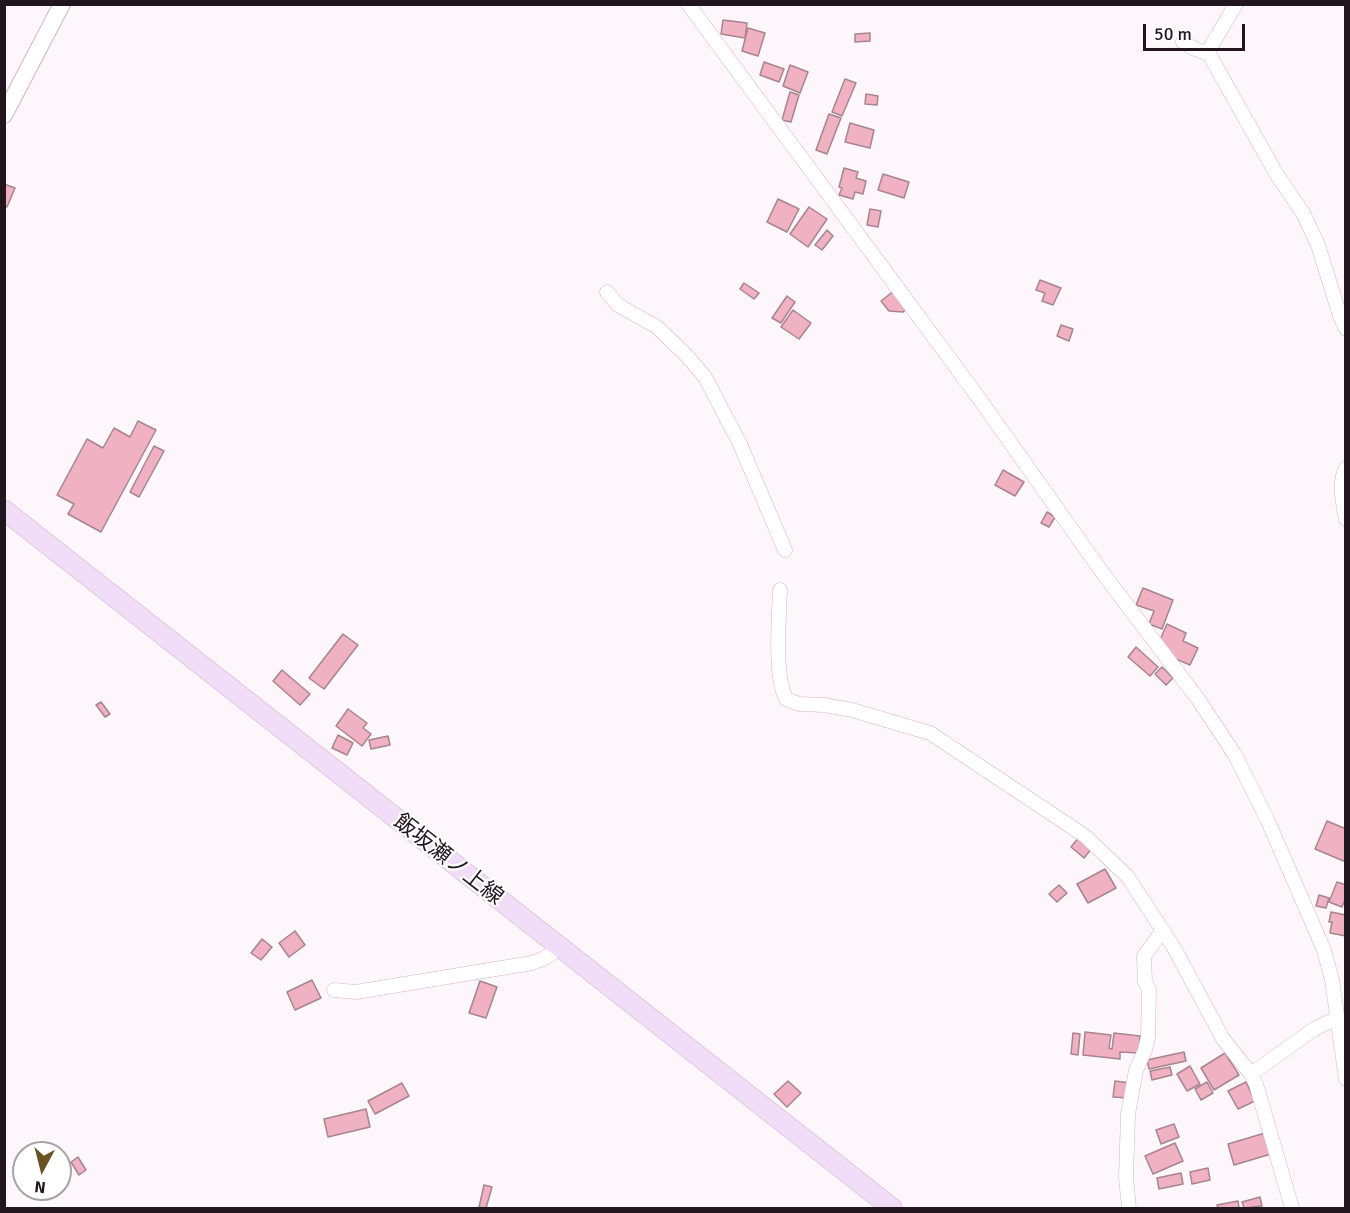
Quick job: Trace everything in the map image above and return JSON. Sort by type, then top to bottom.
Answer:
[{"type":"main road","name":"飯坂瀬ノ上線","points":[[4,510],[892,1209]]},
{"type":"street","points":[[4,115],[62,4]]},
{"type":"street","points":[[688,4],[978,397],[1102,572],[1198,699],[1234,754],[1267,819],[1324,950],[1340,1023],[1346,1079]]},
{"type":"street","points":[[1208,53],[1236,4]]},
{"type":"street","points":[[1183,42],[1195,50],[1208,53],[1277,175],[1303,213],[1318,245],[1346,329]]},
{"type":"street","points":[[607,292],[618,305],[657,327],[705,377],[737,436],[784,550]]},
{"type":"street","points":[[1346,468],[1342,474],[1341,485],[1346,519]]},
{"type":"street","points":[[780,590],[780,673],[786,699],[799,704],[824,705],[852,710],[930,733],[1085,836],[1127,876],[1163,930],[1223,1038],[1256,1084],[1292,1209]]},
{"type":"street","points":[[1130,1209],[1126,1178],[1128,1114],[1136,1070],[1148,1037],[1149,990],[1145,982],[1143,956],[1163,930]]},
{"type":"street","points":[[334,990],[356,992],[502,969],[532,963],[560,948]]},
{"type":"street","points":[[1251,1074],[1314,1029],[1340,1023]]},
{"type":"building","points":[[723,20],[747,23],[745,38],[721,34]]},
{"type":"building","points":[[748,28],[765,33],[758,56],[742,51]]},
{"type":"building","points":[[870,33],[870,41],[855,42],[855,34]]},
{"type":"building","points":[[764,62],[784,69],[779,82],[760,75]]},
{"type":"building","points":[[790,65],[808,72],[800,93],[783,86]]},
{"type":"building","points":[[845,79],[856,83],[842,116],[832,112]]},
{"type":"building","points":[[790,92],[799,95],[791,122],[782,120]]},
{"type":"building","points":[[866,94],[878,96],[877,105],[865,104]]},
{"type":"building","points":[[829,114],[841,118],[827,154],[816,150]]},
{"type":"building","points":[[850,123],[874,130],[870,148],[845,142]]},
{"type":"building","points":[[844,168],[858,172],[856,178],[866,181],[863,194],[855,192],[853,199],[839,195]]},
{"type":"building","points":[[883,174],[909,182],[904,198],[878,190]]},
{"type":"building","points":[[4,184],[15,188],[7,207],[4,206]]},
{"type":"building","points":[[778,199],[799,209],[787,232],[767,222]]},
{"type":"building","points":[[809,207],[827,219],[808,247],[790,234]]},
{"type":"building","points":[[870,209],[881,211],[878,227],[867,225]]},
{"type":"building","points":[[827,230],[833,236],[822,250],[815,245]]},
{"type":"building","points":[[1040,280],[1061,288],[1053,305],[1042,301],[1045,293],[1036,290]]},
{"type":"building","points":[[744,283],[759,293],[754,299],[740,289]]},
{"type":"building","points":[[895,290],[908,307],[903,312],[889,311],[881,301]]},
{"type":"building","points":[[787,296],[795,302],[781,323],[772,318]]},
{"type":"building","points":[[793,310],[811,323],[799,339],[781,327]]},
{"type":"building","points":[[1061,325],[1073,329],[1069,341],[1057,336]]},
{"type":"building","points":[[138,421],[156,430],[101,532],[68,514],[74,504],[57,495],[87,439],[103,448],[114,428],[130,437]]},
{"type":"building","points":[[154,446],[164,451],[139,497],[130,492]]},
{"type":"building","points":[[1003,470],[1024,482],[1015,496],[995,485]]},
{"type":"building","points":[[1047,512],[1055,517],[1049,527],[1041,523]]},
{"type":"building","points":[[1143,588],[1173,600],[1162,629],[1149,624],[1154,611],[1136,605]]},
{"type":"building","points":[[1167,624],[1186,633],[1183,641],[1198,648],[1190,665],[1171,657],[1159,642]]},
{"type":"building","points":[[343,634],[358,645],[324,689],[309,678]]},
{"type":"building","points":[[1136,647],[1158,667],[1150,676],[1128,657]]},
{"type":"building","points":[[1162,667],[1173,678],[1166,685],[1155,674]]},
{"type":"building","points":[[282,670],[310,694],[300,705],[273,681]]},
{"type":"building","points":[[101,702],[110,714],[105,717],[96,705]]},
{"type":"building","points":[[348,709],[367,723],[363,728],[371,734],[362,746],[336,726]]},
{"type":"building","points":[[338,735],[353,743],[347,755],[332,748]]},
{"type":"building","points":[[388,736],[390,745],[371,749],[369,740]]},
{"type":"building","points":[[1327,821],[1346,829],[1346,862],[1315,849]]},
{"type":"building","points":[[1080,836],[1093,847],[1084,858],[1071,847]]},
{"type":"building","points":[[1105,869],[1116,888],[1088,903],[1077,884]]},
{"type":"building","points":[[1337,882],[1346,885],[1346,897],[1342,907],[1329,902]]},
{"type":"building","points":[[1059,885],[1067,893],[1057,902],[1049,894]]},
{"type":"building","points":[[1319,895],[1329,898],[1326,908],[1316,906]]},
{"type":"building","points":[[1331,912],[1346,915],[1346,936],[1330,933]]},
{"type":"building","points":[[295,931],[305,945],[289,957],[279,943]]},
{"type":"building","points":[[262,939],[272,947],[261,960],[251,953]]},
{"type":"building","points":[[312,980],[321,998],[295,1010],[287,992]]},
{"type":"building","points":[[480,981],[497,987],[486,1018],[469,1013]]},
{"type":"building","points":[[1085,1032],[1111,1035],[1109,1048],[1112,1049],[1114,1033],[1140,1036],[1139,1053],[1120,1052],[1120,1059],[1083,1055]]},
{"type":"building","points":[[1073,1033],[1080,1034],[1078,1055],[1071,1054]]},
{"type":"building","points":[[1184,1052],[1186,1061],[1149,1069],[1147,1060]]},
{"type":"building","points":[[1225,1053],[1239,1075],[1214,1090],[1201,1068]]},
{"type":"building","points":[[1190,1066],[1200,1084],[1187,1091],[1177,1074]]},
{"type":"building","points":[[1170,1067],[1172,1075],[1152,1080],[1150,1071]]},
{"type":"building","points":[[788,1081],[801,1093],[787,1107],[774,1094]]},
{"type":"building","points":[[1115,1081],[1130,1083],[1128,1098],[1113,1097]]},
{"type":"building","points":[[1207,1082],[1213,1093],[1201,1100],[1195,1089]]},
{"type":"building","points":[[1246,1082],[1255,1101],[1238,1109],[1228,1091]]},
{"type":"building","points":[[402,1083],[409,1096],[375,1114],[368,1101]]},
{"type":"building","points":[[366,1109],[370,1127],[328,1137],[324,1119]]},
{"type":"building","points":[[1174,1124],[1179,1137],[1161,1144],[1156,1130]]},
{"type":"building","points":[[1265,1133],[1271,1154],[1234,1165],[1228,1144]]},
{"type":"building","points":[[1175,1143],[1183,1161],[1153,1174],[1145,1156]]},
{"type":"building","points":[[78,1157],[86,1170],[79,1175],[72,1161]]},
{"type":"building","points":[[1208,1168],[1210,1180],[1192,1184],[1190,1172]]},
{"type":"building","points":[[1181,1173],[1183,1184],[1159,1189],[1157,1178]]},
{"type":"building","points":[[484,1185],[492,1187],[486,1208],[479,1207]]},
{"type":"building","points":[[1260,1197],[1262,1206],[1244,1208],[1242,1202]]},
{"type":"building","points":[[1238,1201],[1239,1208],[1218,1208],[1217,1205]]}]
